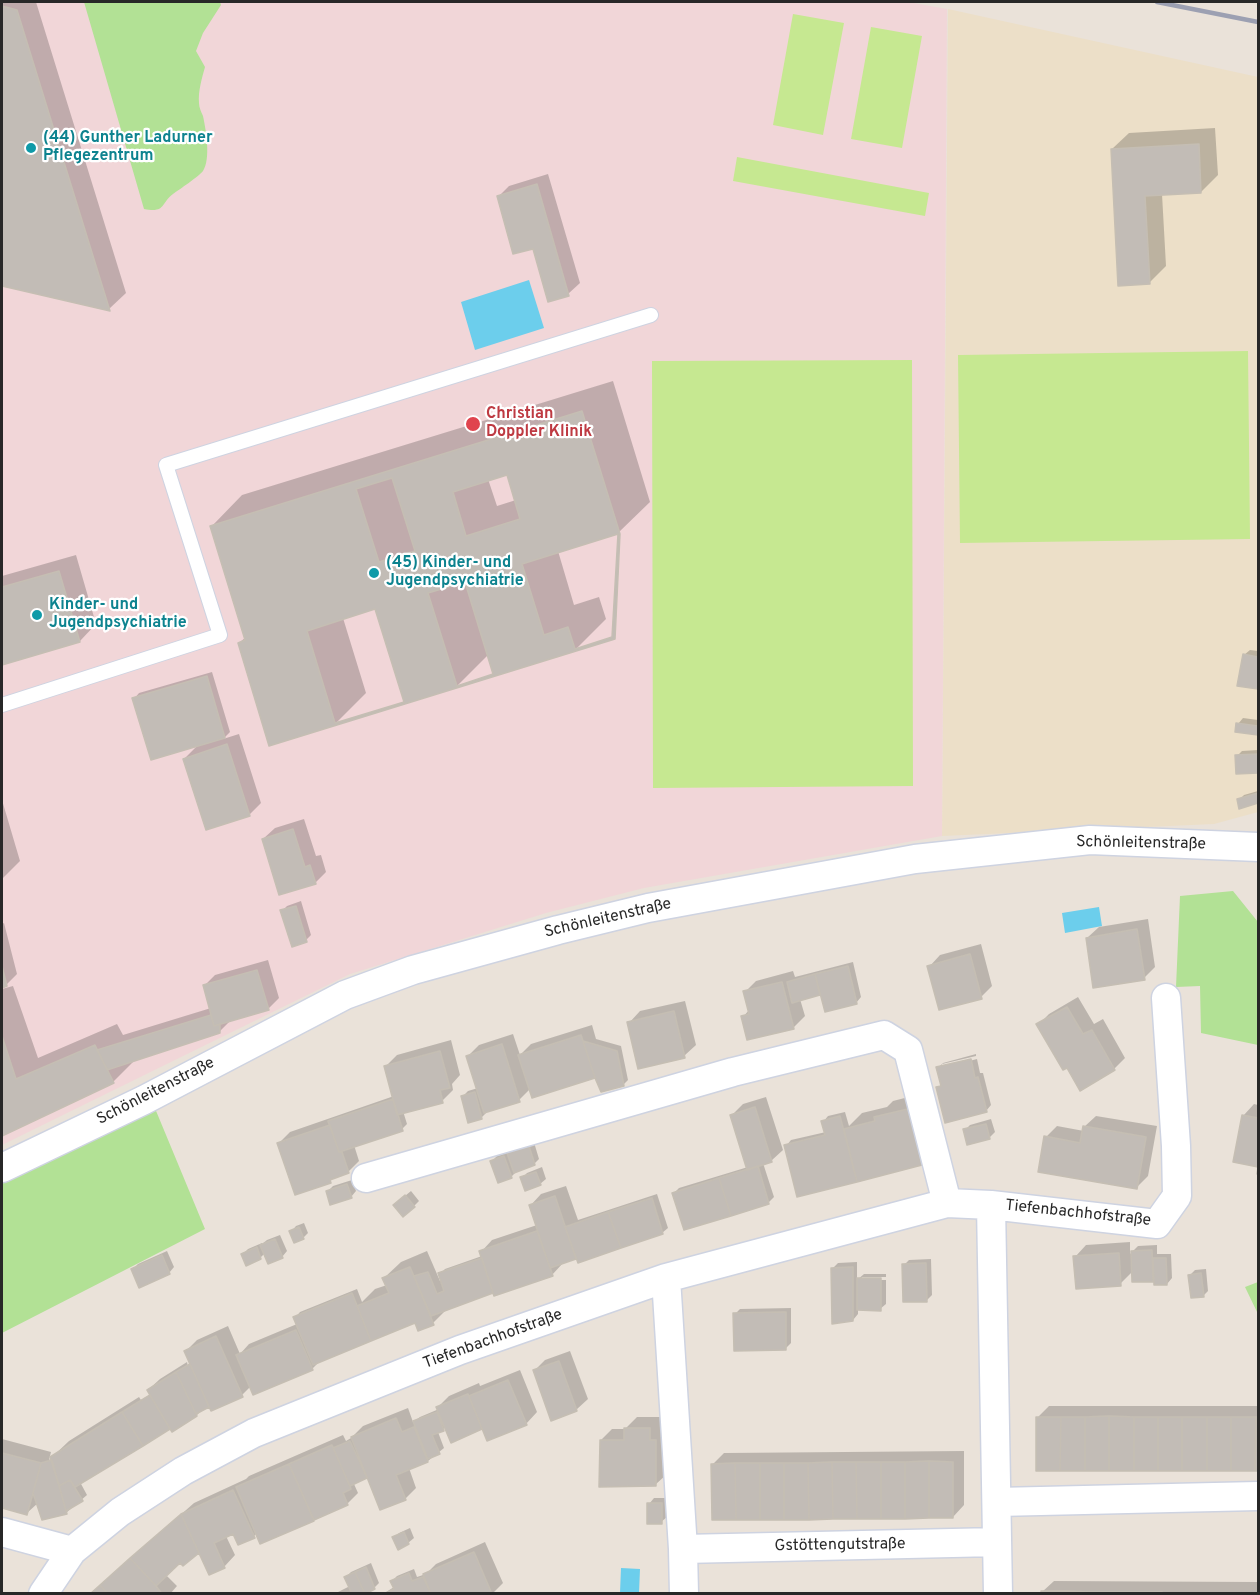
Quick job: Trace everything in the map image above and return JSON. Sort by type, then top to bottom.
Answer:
[{"type":"street","name":"Schönleitenstraße","points":[[2,1168],[144,1100],[345,995],[413,970],[558,930],[648,908],[915,859],[1090,840],[1258,848]]},
{"type":"street","name":"Tiefenbachhofstraße","points":[[43,1593],[72,1551],[120,1512],[183,1471],[254,1433],[460,1350],[666,1278],[947,1203],[991,1205],[1158,1224],[1178,1196],[1166,998]]},
{"type":"street","points":[[366,1178],[733,1072],[884,1035],[908,1050],[947,1203]]},
{"type":"street","points":[[991,1205],[998,1593]]},
{"type":"street","points":[[666,1278],[684,1593]]},
{"type":"street","points":[[997,1502],[1258,1496]]},
{"type":"street","points":[[2,1532],[72,1551]]},
{"type":"street","name":"Gstöttengutstraße","points":[[683,1549],[997,1542]]},
{"type":"lane","points":[[2,705],[220,636],[166,465],[651,315]]},
{"type":"shaded area","name":"Christian Doppler Klinik","points":[[2,2],[908,2],[947,9],[942,836],[644,888],[546,913],[350,974],[2,1145]]},
{"type":"shaded area","points":[[948,9],[1258,77],[1258,812],[1214,824],[942,836]]},
{"type":"green space","points":[[84,2],[220,2],[221,5],[203,33],[196,51],[205,67],[200,85],[199,106],[206,136],[205,166],[201,174],[173,194],[159,209],[144,209]]},
{"type":"green space","points":[[793,14],[844,23],[823,135],[773,125]]},
{"type":"green space","points":[[871,27],[922,36],[902,148],[851,139]]},
{"type":"green space","points":[[737,157],[929,193],[925,216],[733,181]]},
{"type":"green space","points":[[1248,351],[1250,539],[960,543],[958,355]]},
{"type":"green space","points":[[912,360],[913,786],[653,788],[652,361]]},
{"type":"green space","points":[[1233,891],[1258,922],[1258,1045],[1201,1033],[1200,986],[1176,987],[1180,896]]},
{"type":"green space","points":[[154,1106],[205,1229],[2,1333],[2,1179]]},
{"type":"green space","points":[[1258,1282],[1258,1314],[1245,1287]]},
{"type":"water","points":[[529,280],[544,328],[475,350],[461,302]]},
{"type":"water","points":[[1099,907],[1102,926],[1065,933],[1062,913]]},
{"type":"water","points":[[621,1568],[640,1569],[639,1593],[620,1593]]},
{"type":"building","name":"(44) Gunther Ladurner Pflegezentrum","points":[[2,6],[17,10],[110,311],[2,286]]},
{"type":"building","points":[[1199,144],[1201,193],[1145,196],[1150,284],[1118,286],[1111,149]]},
{"type":"building","points":[[537,184],[569,296],[548,302],[533,249],[513,254],[497,196]]},
{"type":"building","name":"(45) Kinder- und Jugendpsychiatrie","points":[[582,411],[620,534],[615,639],[269,746],[238,643],[245,640],[210,526]],"holes":[[[507,475],[520,519],[466,536],[453,492]],[[392,478],[415,551],[379,562],[356,489]],[[618,534],[612,637],[575,649],[568,627],[544,635],[522,564]],[[465,582],[493,674],[457,686],[428,593]],[[375,609],[404,702],[335,723],[307,631]]]},
{"type":"building","name":"Kinder- und Jugendpsychiatrie","points":[[59,571],[80,642],[2,665],[2,587]]},
{"type":"building","points":[[1243,654],[1258,657],[1258,689],[1237,686]]},
{"type":"building","points":[[207,676],[225,738],[151,760],[132,698]]},
{"type":"building","points":[[1236,723],[1258,726],[1258,735],[1235,732]]},
{"type":"building","points":[[227,744],[250,816],[206,830],[183,759]]},
{"type":"building","points":[[1258,754],[1258,773],[1236,774],[1235,755]]},
{"type":"building","points":[[1258,793],[1258,803],[1239,809],[1237,799]]},
{"type":"building","points":[[293,829],[305,867],[310,865],[316,884],[279,895],[262,839]]},
{"type":"building","points":[[296,906],[307,942],[292,947],[280,910]]},
{"type":"building","points":[[1137,929],[1145,980],[1093,988],[1086,938]]},
{"type":"building","points":[[970,954],[982,999],[939,1010],[927,966]]},
{"type":"building","points":[[2,966],[7,986],[2,988]]},
{"type":"building","points":[[848,966],[857,1004],[825,1012],[815,974]]},
{"type":"building","points":[[257,970],[269,1010],[214,1026],[203,985]]},
{"type":"building","points":[[815,974],[820,995],[792,1003],[787,982]]},
{"type":"building","points":[[782,982],[794,1029],[747,1040],[741,1016],[749,1014],[743,991]]},
{"type":"building","points":[[1067,1007],[1083,1034],[1092,1030],[1115,1070],[1080,1091],[1067,1068],[1063,1070],[1036,1024]]},
{"type":"building","points":[[674,1011],[685,1058],[638,1069],[627,1022]]},
{"type":"building","points":[[211,1015],[214,1026],[220,1024],[220,1033],[107,1070],[97,1050]]},
{"type":"building","points":[[581,1035],[595,1078],[532,1098],[518,1055]]},
{"type":"building","points":[[2,1036],[16,1079],[95,1045],[114,1083],[2,1136]]},
{"type":"building","points":[[583,1041],[617,1051],[624,1086],[601,1092]]},
{"type":"building","points":[[502,1044],[520,1102],[484,1113],[466,1056]]},
{"type":"building","points":[[440,1051],[450,1088],[440,1090],[443,1103],[397,1115],[384,1066]]},
{"type":"building","points":[[971,1059],[987,1112],[945,1123],[936,1087],[941,1086],[936,1067]]},
{"type":"building","points":[[475,1092],[482,1119],[468,1123],[461,1096]]},
{"type":"building","points":[[393,1099],[403,1131],[339,1152],[328,1121]]},
{"type":"building","points":[[755,1107],[772,1162],[747,1170],[730,1115]]},
{"type":"building","points":[[908,1109],[922,1165],[857,1182],[844,1129],[875,1121],[874,1117]]},
{"type":"building","points":[[1242,1115],[1258,1118],[1258,1167],[1233,1162]]},
{"type":"building","points":[[840,1116],[857,1182],[797,1197],[784,1145],[825,1135],[821,1121]]},
{"type":"building","points":[[986,1124],[990,1139],[967,1145],[963,1129]]},
{"type":"building","points":[[330,1125],[349,1173],[330,1180],[331,1183],[295,1195],[277,1143]]},
{"type":"building","points":[[1083,1126],[1146,1137],[1137,1189],[1038,1172],[1044,1136],[1080,1143]]},
{"type":"building","points":[[528,1143],[535,1165],[514,1173],[506,1150]]},
{"type":"building","points":[[504,1156],[512,1178],[498,1183],[490,1161]]},
{"type":"building","points":[[758,1166],[769,1204],[731,1216],[719,1178]]},
{"type":"building","points":[[536,1172],[541,1185],[525,1191],[520,1177]]},
{"type":"building","points":[[719,1178],[731,1216],[684,1230],[672,1193]]},
{"type":"building","points":[[347,1184],[352,1198],[330,1205],[326,1191]]},
{"type":"building","points":[[405,1195],[415,1207],[403,1217],[393,1205]]},
{"type":"building","points":[[555,1196],[576,1259],[550,1268],[529,1205]]},
{"type":"building","points":[[652,1198],[663,1234],[621,1248],[608,1212]]},
{"type":"building","points":[[608,1212],[621,1248],[578,1263],[565,1227]]},
{"type":"building","points":[[299,1227],[304,1239],[294,1243],[289,1231]]},
{"type":"building","points":[[537,1231],[553,1276],[494,1296],[479,1251]]},
{"type":"building","points":[[275,1239],[283,1258],[268,1264],[260,1245]]},
{"type":"building","points":[[257,1247],[261,1259],[246,1266],[241,1254]]},
{"type":"building","points":[[1152,1250],[1153,1282],[1132,1282],[1131,1251]]},
{"type":"building","points":[[1119,1253],[1121,1286],[1076,1289],[1073,1256]]},
{"type":"building","points":[[162,1255],[170,1274],[139,1288],[131,1269]]},
{"type":"building","points":[[482,1258],[493,1293],[431,1316],[414,1276],[428,1272],[437,1294],[444,1291],[438,1273]]},
{"type":"building","points":[[1153,1258],[1166,1258],[1167,1285],[1154,1285]]},
{"type":"building","points":[[926,1263],[927,1302],[903,1302],[902,1264]]},
{"type":"building","points":[[410,1267],[434,1325],[418,1331],[415,1323],[371,1341],[357,1306],[389,1293],[382,1278]]},
{"type":"building","points":[[853,1267],[853,1321],[832,1324],[831,1268]]},
{"type":"building","points":[[1201,1273],[1204,1297],[1191,1298],[1188,1275]]},
{"type":"building","points":[[857,1278],[881,1278],[881,1311],[857,1310]]},
{"type":"building","points":[[352,1293],[371,1341],[313,1365],[293,1317]]},
{"type":"building","points":[[786,1312],[786,1350],[734,1351],[733,1313]]},
{"type":"building","points":[[296,1330],[313,1370],[253,1395],[236,1355]]},
{"type":"building","points":[[216,1336],[243,1397],[211,1411],[184,1351]]},
{"type":"building","points":[[559,1361],[577,1411],[551,1421],[533,1370]]},
{"type":"building","points":[[190,1364],[209,1407],[196,1414],[176,1372]]},
{"type":"building","points":[[176,1372],[197,1416],[172,1432],[147,1390]]},
{"type":"building","points":[[508,1380],[527,1425],[487,1441],[469,1396]]},
{"type":"building","points":[[468,1394],[482,1429],[451,1443],[436,1407]]},
{"type":"building","points":[[150,1395],[170,1429],[143,1446],[122,1412]]},
{"type":"building","points":[[122,1412],[143,1446],[75,1487],[70,1480],[59,1486],[50,1457]]},
{"type":"building","points":[[437,1412],[444,1431],[432,1435],[440,1454],[428,1459],[413,1421]]},
{"type":"building","points":[[1109,1416],[1109,1471],[1085,1471],[1085,1417]]},
{"type":"building","points":[[1109,1416],[1134,1417],[1134,1471],[1109,1471]]},
{"type":"building","points":[[1036,1417],[1061,1417],[1060,1471],[1036,1471]]},
{"type":"building","points":[[1061,1417],[1085,1417],[1085,1471],[1060,1471]]},
{"type":"building","points":[[1134,1417],[1158,1417],[1158,1471],[1134,1471]]},
{"type":"building","points":[[1158,1417],[1182,1417],[1182,1471],[1158,1471]]},
{"type":"building","points":[[1182,1417],[1207,1417],[1207,1471],[1182,1471]]},
{"type":"building","points":[[1207,1417],[1231,1417],[1231,1471],[1207,1471]]},
{"type":"building","points":[[1231,1417],[1256,1417],[1255,1471],[1231,1471]]},
{"type":"building","points":[[1256,1417],[1258,1417],[1258,1471],[1255,1471]]},
{"type":"building","points":[[396,1418],[402,1432],[414,1427],[428,1462],[396,1475],[406,1500],[380,1510],[351,1437]]},
{"type":"building","points":[[624,1428],[650,1428],[650,1440],[656,1440],[656,1486],[599,1487],[600,1440],[624,1440]]},
{"type":"building","points":[[350,1441],[367,1478],[350,1486],[333,1448]]},
{"type":"building","points":[[332,1445],[351,1489],[343,1493],[348,1505],[314,1520],[289,1464]]},
{"type":"building","points":[[2,1453],[41,1463],[27,1515],[2,1508]]},
{"type":"building","points":[[52,1460],[67,1514],[42,1520],[33,1493],[41,1463]]},
{"type":"building","points":[[929,1461],[953,1462],[953,1518],[929,1518]]},
{"type":"building","points":[[929,1461],[929,1518],[905,1519],[905,1462]]},
{"type":"building","points":[[832,1462],[856,1462],[857,1519],[833,1519]]},
{"type":"building","points":[[832,1462],[833,1519],[809,1520],[808,1463]]},
{"type":"building","points":[[856,1462],[881,1462],[881,1519],[857,1519]]},
{"type":"building","points":[[881,1462],[905,1462],[905,1519],[881,1519]]},
{"type":"building","points":[[735,1463],[760,1463],[760,1520],[736,1520]]},
{"type":"building","points":[[735,1463],[736,1520],[712,1520],[711,1464]]},
{"type":"building","points":[[760,1463],[784,1463],[784,1520],[760,1520]]},
{"type":"building","points":[[784,1463],[808,1463],[809,1520],[784,1520]]},
{"type":"building","points":[[289,1464],[314,1521],[260,1544],[236,1487]]},
{"type":"building","points":[[70,1480],[83,1501],[66,1511],[59,1486]]},
{"type":"building","points":[[233,1490],[255,1538],[238,1545],[233,1534],[214,1543],[225,1568],[209,1575],[181,1514]]},
{"type":"building","points":[[647,1503],[662,1503],[662,1524],[647,1524]]},
{"type":"building","points":[[181,1514],[199,1553],[183,1566],[180,1563],[156,1586],[130,1558]]},
{"type":"building","points":[[404,1532],[409,1544],[398,1550],[392,1537]]},
{"type":"building","points":[[474,1552],[492,1594],[431,1594],[423,1574]]},
{"type":"building","points":[[130,1558],[162,1594],[108,1594],[100,1585]]},
{"type":"building","points":[[366,1567],[375,1589],[365,1594],[355,1572]]},
{"type":"building","points":[[355,1572],[365,1594],[352,1594],[344,1577]]},
{"type":"building","points":[[409,1573],[412,1581],[423,1577],[431,1594],[384,1594],[394,1589],[390,1581]]},
{"type":"building","points":[[100,1585],[108,1594],[90,1594]]},
{"type":"building","points":[[1041,1591],[1065,1591],[1065,1594],[1041,1594]]},
{"type":"building","points":[[1065,1591],[1089,1592],[1089,1594],[1065,1594]]},
{"type":"building","points":[[1089,1592],[1114,1592],[1114,1594],[1089,1594]]},
{"type":"building","points":[[1114,1592],[1138,1592],[1138,1594],[1114,1594]]},
{"type":"building","points":[[1138,1592],[1162,1592],[1162,1594],[1138,1594]]},
{"type":"railway","points":[[1157,2],[1258,22]]},
{"type":"place","name":"(44) Gunther Ladurner Pflegezentrum","points":[[31,148]]},
{"type":"place","name":"Christian Doppler Klinik","points":[[473,424]]},
{"type":"place","name":"(45) Kinder- und Jugendpsychiatrie","points":[[374,573]]},
{"type":"place","name":"Kinder- und Jugendpsychiatrie","points":[[37,615]]}]
